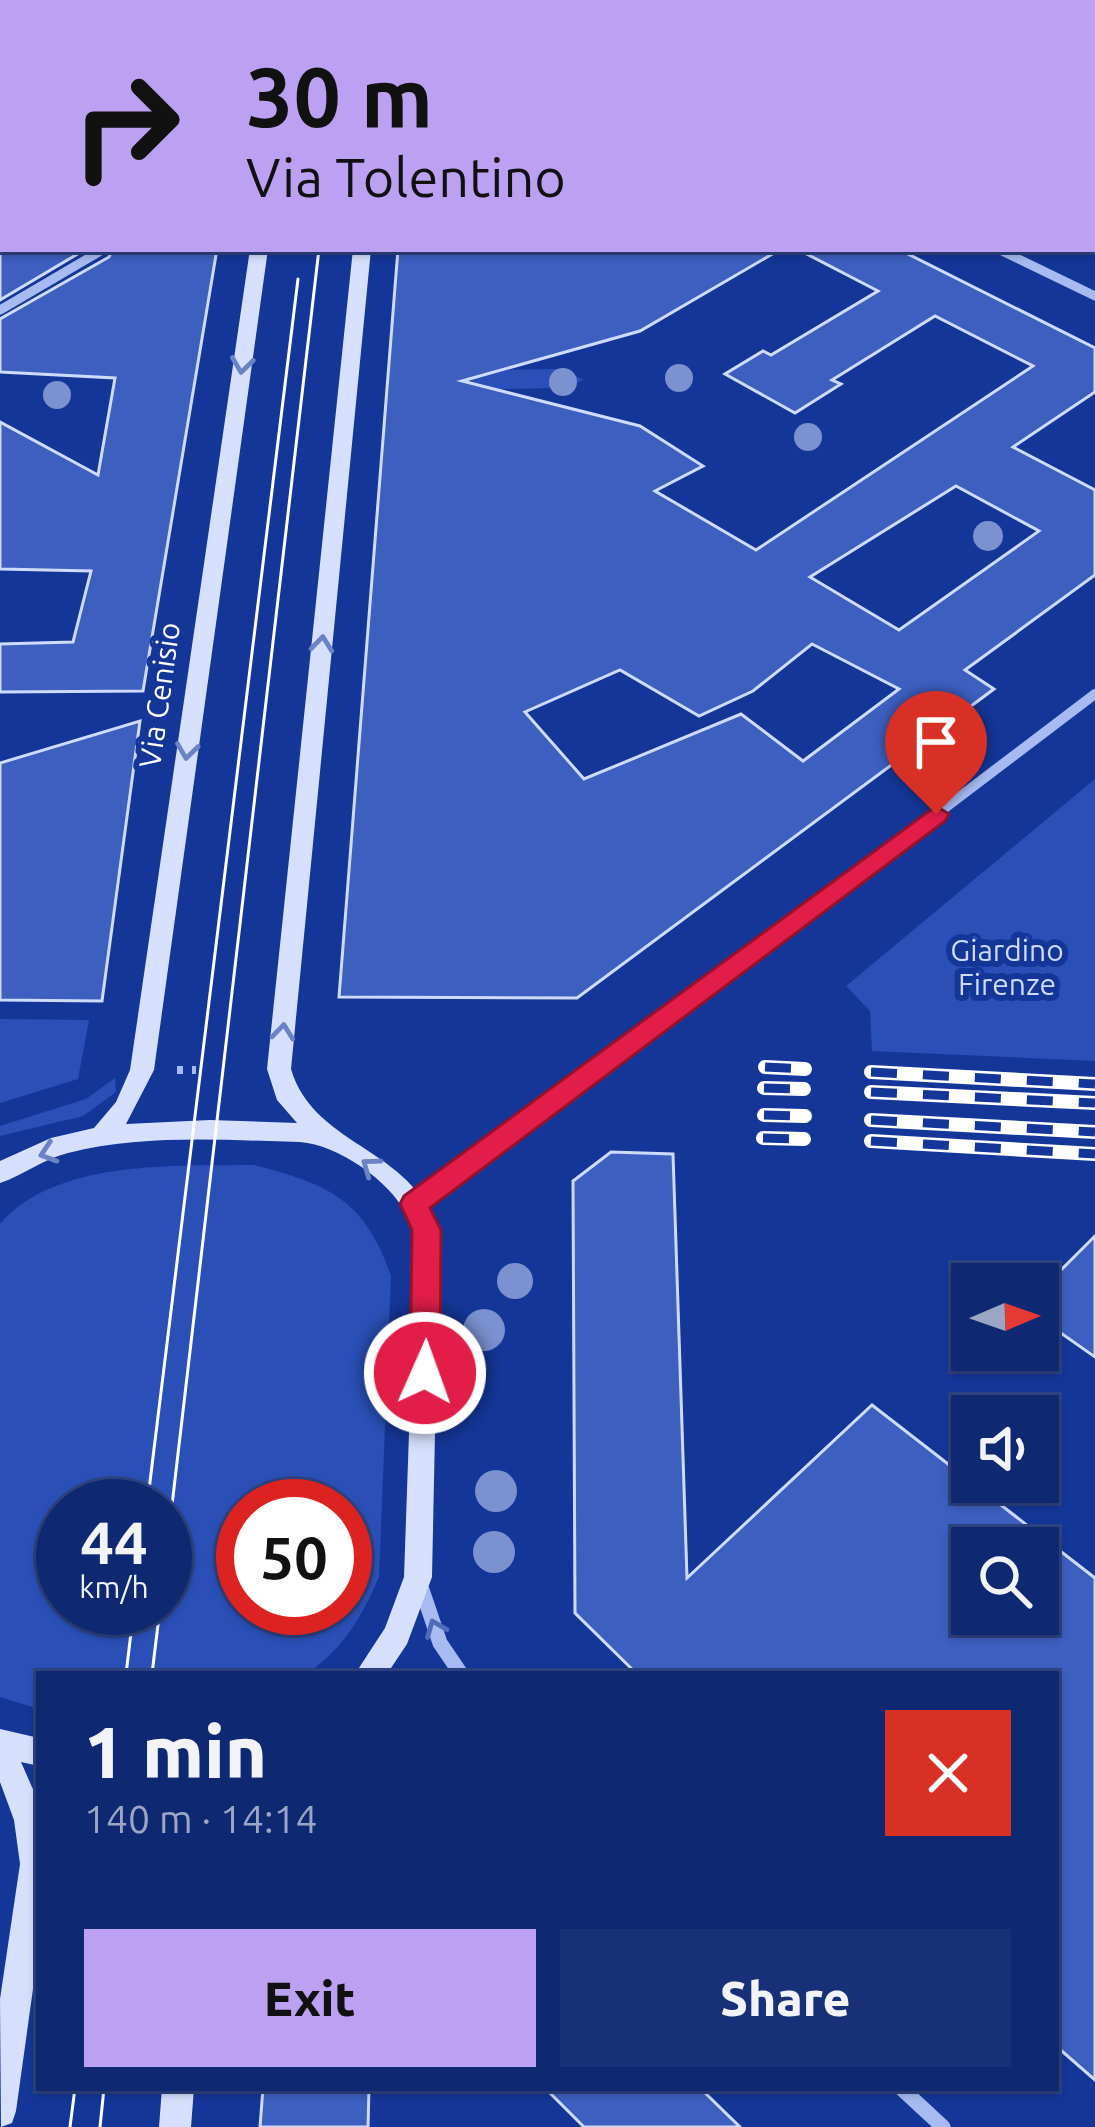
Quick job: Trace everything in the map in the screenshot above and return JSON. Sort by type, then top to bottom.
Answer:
[{"type":"main road","name":"Via Cenisio","points":[[98,1138],[126,1107],[142,1070],[259,252]]},
{"type":"main road","points":[[362,252],[279,1069],[286,1093],[321,1135],[386,1178],[414,1204],[426,1230],[418,1577],[397,1635],[372,1671]]},
{"type":"main road","points":[[0,1173],[47,1151],[98,1138],[194,1129],[321,1135]]},
{"type":"main road","points":[[0,1743],[36,1751]]},
{"type":"main road","points":[[0,1753],[20,1784],[32,1823],[35,1864],[0,2111]]},
{"type":"main road","points":[[175,2127],[178,2091]]},
{"type":"street","points":[[0,310],[99,252]]},
{"type":"street","points":[[1004,252],[1095,296]]},
{"type":"street","points":[[414,1204],[502,1144],[1095,694]]},
{"type":"street","points":[[418,1577],[431,1623],[449,1663],[458,1671]]},
{"type":"street","points":[[905,2091],[943,2127]]},
{"type":"green space","points":[[559,369],[584,380],[560,388],[401,391],[401,371]]},
{"type":"green space","name":"Giardino Firenze","points":[[1095,779],[1095,1061],[872,1051],[870,1011],[846,986]]},
{"type":"green space","points":[[0,1019],[89,1020],[78,1079],[0,1103]]},
{"type":"green space","points":[[115,1078],[116,1092],[83,1116],[0,1136],[0,1126],[86,1099]]},
{"type":"green space","points":[[254,1165],[323,1188],[356,1212],[369,1229],[391,1276],[379,1577],[372,1592],[372,1479],[216,1479],[216,1635],[347,1635],[310,1671],[36,1671],[36,1708],[0,1697],[0,1224],[24,1203],[52,1188],[119,1170]]},
{"type":"building","points":[[0,252],[81,252],[0,300]]},
{"type":"building","points":[[112,252],[216,252],[143,691],[0,692],[0,644],[73,642],[91,571],[0,569],[0,422],[98,475],[115,378],[0,372],[0,319]]},
{"type":"building","points":[[398,252],[776,252],[640,331],[462,381],[640,426],[703,466],[655,491],[756,550],[1033,366],[935,316],[832,380],[841,384],[795,413],[725,374],[763,351],[771,355],[878,291],[803,252],[904,252],[1095,348],[1095,392],[1013,447],[1095,490],[1095,575],[965,670],[994,689],[577,998],[339,997]],"holes":[[[956,486],[1039,531],[899,630],[810,577]],[[812,644],[899,689],[803,761],[741,714],[584,779],[525,712],[620,670],[699,716],[753,691]]]},
{"type":"building","points":[[140,721],[102,1001],[0,1000],[0,763]]},
{"type":"building","points":[[611,1152],[673,1154],[687,1578],[872,1405],[951,1466],[951,1503],[998,1503],[1029,1527],[951,1527],[951,1635],[1059,1635],[1059,1550],[1095,1578],[1095,2080],[1059,2049],[1059,1671],[634,1671],[575,1613],[573,1181]]},
{"type":"building","points":[[1095,1236],[1095,1357],[1059,1332],[1059,1272]]},
{"type":"building","points":[[263,2091],[369,2091],[368,2127],[260,2127]]},
{"type":"building","points":[[548,2091],[703,2091],[740,2127],[584,2127]]},
{"type":"tram line","points":[[175,1479],[319,252]]},
{"type":"tram line","points":[[150,1479],[298,279]]},
{"type":"tram line","points":[[126,1671],[131,1635]]},
{"type":"tram line","points":[[152,1671],[157,1635]]},
{"type":"tram line","points":[[70,2127],[75,2091]]},
{"type":"tram line","points":[[100,2127],[104,2091]]},
{"type":"railway","points":[[765,1067],[805,1069]]},
{"type":"railway","points":[[871,1072],[1095,1084]]},
{"type":"railway","points":[[764,1088],[804,1089]]},
{"type":"railway","points":[[871,1092],[1095,1103]]},
{"type":"railway","points":[[764,1115],[805,1116]]},
{"type":"railway","points":[[871,1120],[1095,1132]]},
{"type":"railway","points":[[763,1138],[804,1139]]},
{"type":"railway","points":[[871,1141],[1095,1154]]},
{"type":"route","points":[[425,1373],[426,1230],[414,1204],[502,1144],[936,814]]}]
